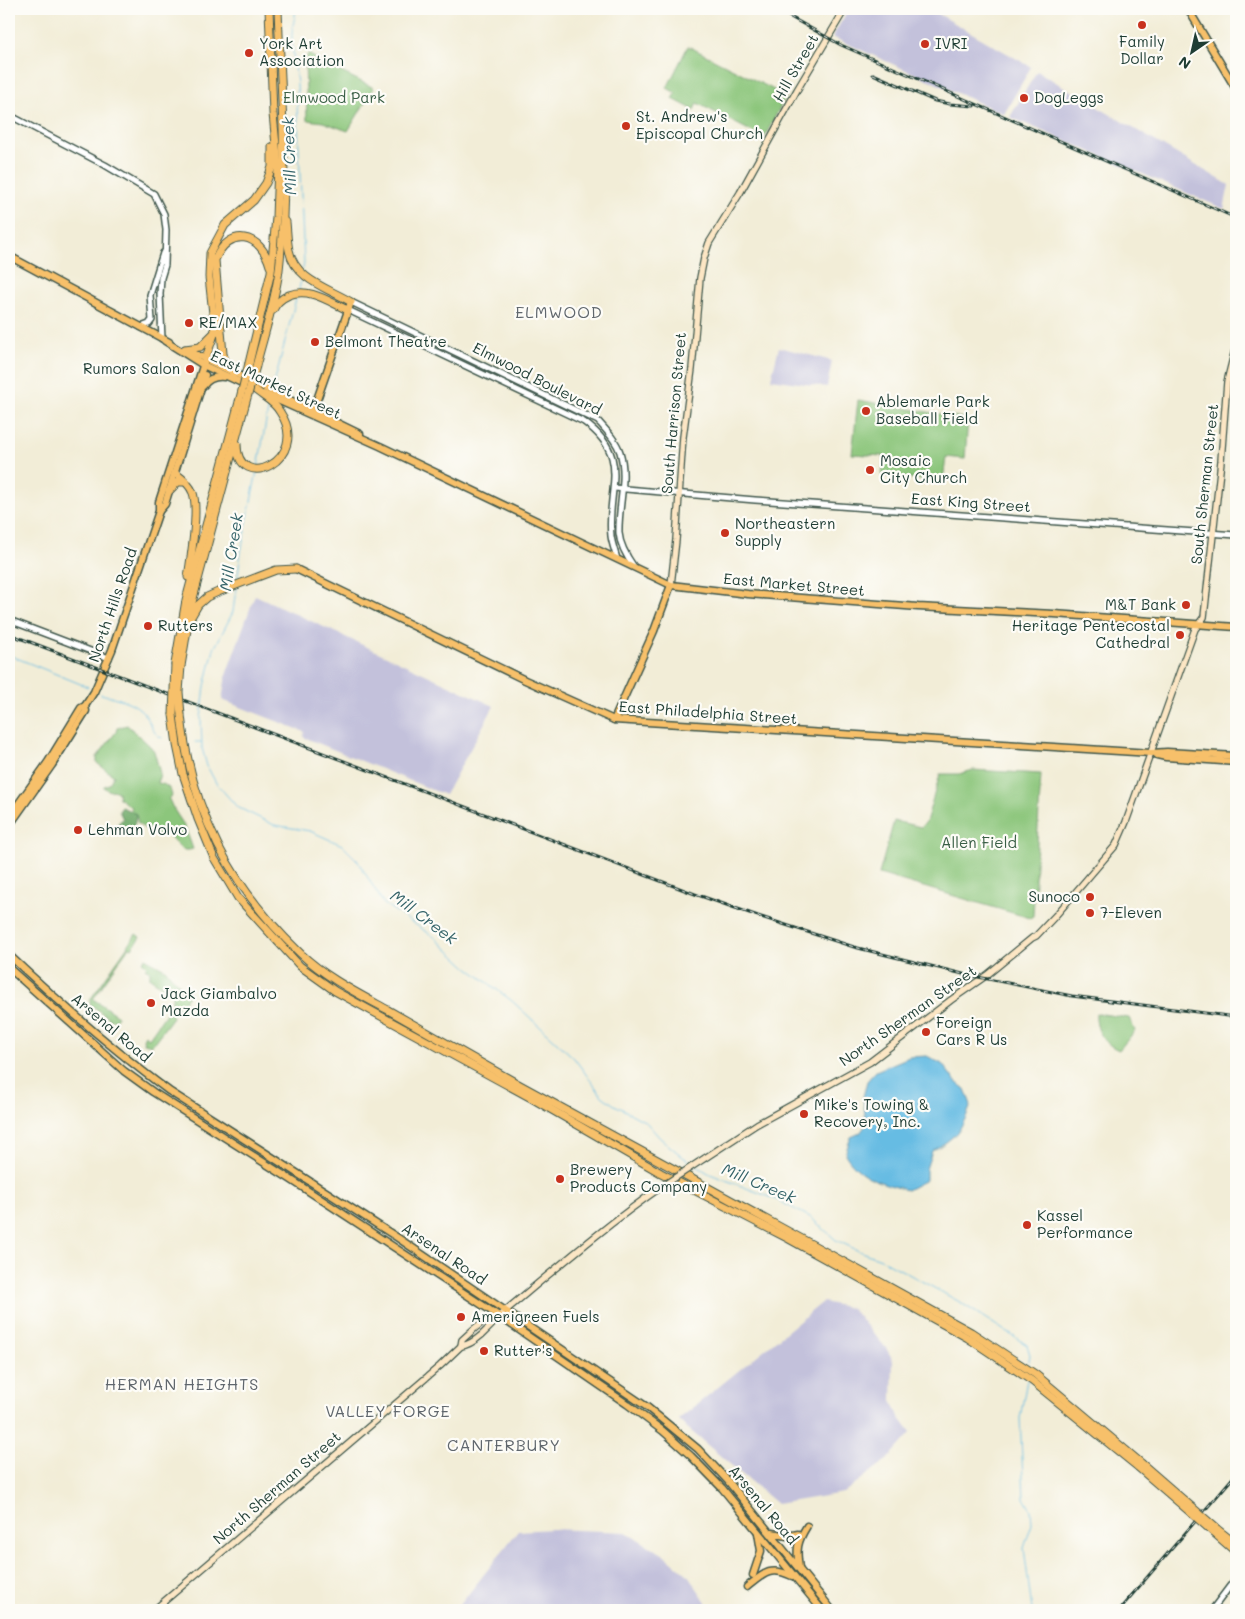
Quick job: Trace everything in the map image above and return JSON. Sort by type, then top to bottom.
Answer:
[{"type":"highway","points":[[206,364],[215,332],[209,277],[210,253],[225,225],[254,200],[261,191],[270,176],[272,167],[273,114],[269,9]]},
{"type":"highway","points":[[278,9],[284,197],[289,251],[294,263],[307,278],[351,302]]},
{"type":"highway","points":[[186,600],[242,404],[252,365],[271,270],[278,166],[273,114]]},
{"type":"highway","points":[[264,334],[278,272],[284,197]]},
{"type":"highway","points":[[232,376],[223,354],[215,260],[219,250],[224,245],[231,240],[245,237],[259,245],[265,252],[271,270]]},
{"type":"highway","points":[[252,365],[274,306],[286,296],[308,292],[348,310]]},
{"type":"highway","points":[[185,349],[200,347],[215,332]]},
{"type":"highway","points":[[236,436],[238,457],[251,468],[260,470],[267,468],[274,464],[283,454],[288,429],[285,420],[275,398],[263,396],[254,389]]},
{"type":"highway","points":[[178,665],[191,606],[236,436],[242,404]]},
{"type":"highway","points":[[175,473],[193,492],[195,504],[194,528],[178,665],[177,745],[183,774],[198,819],[214,858],[238,898],[300,966],[335,992],[534,1099],[661,1173],[789,1239],[968,1338],[1021,1373],[1034,1378]]},
{"type":"highway","points":[[170,491],[178,482],[185,482]]},
{"type":"highway","points":[[187,629],[192,614],[198,605],[207,598],[276,570],[296,569]]},
{"type":"highway","points":[[177,715],[199,803],[216,845],[254,905],[301,954],[324,973],[470,1057],[971,1332],[1021,1365],[1034,1378],[1140,1465],[1235,1549]]},
{"type":"main road","name":"Hill Street","points":[[709,243],[739,194],[796,90],[845,9]]},
{"type":"main road","points":[[1188,9],[1236,89]]},
{"type":"main road","name":"South Harrison Street","points":[[671,585],[680,494],[683,437],[692,369],[699,286],[709,243]]},
{"type":"main road","name":"East Market Street","points":[[9,256],[206,364],[263,387],[275,398]]},
{"type":"main road","points":[[312,413],[351,302]]},
{"type":"main road","name":"East Market Street","points":[[164,340],[185,349],[206,364]]},
{"type":"main road","name":"South Sherman Street","points":[[1199,624],[1204,617],[1227,382],[1236,346]]},
{"type":"main road","name":"North Hills Road","points":[[9,816],[48,762],[81,708],[85,706],[94,692],[109,658],[159,511],[165,504],[170,491],[206,364]]},
{"type":"main road","name":"North Hills Road","points":[[159,511],[158,502],[206,364]]},
{"type":"main road","points":[[200,389],[206,382],[214,378],[232,376]]},
{"type":"main road","name":"East Market Street","points":[[232,376],[254,389],[356,431],[380,446],[671,585],[705,590],[918,607],[1236,626]]},
{"type":"main road","name":"East Philadelphia Street","points":[[296,569],[546,690],[614,720],[1151,753],[1167,752],[1236,756]]},
{"type":"main road","points":[[614,720],[654,632],[671,585]]},
{"type":"main road","points":[[669,593],[675,590],[705,590]]},
{"type":"main road","name":"North Sherman Street","points":[[154,1610],[461,1346],[467,1346],[492,1326],[498,1316],[608,1225],[664,1185],[764,1120],[870,1062],[1036,936],[1068,902],[1121,837],[1195,629],[1199,624]]},
{"type":"main road","name":"North Hills Road","points":[[9,826],[66,744],[86,711],[85,706]]},
{"type":"main road","name":"East Philadelphia Street","points":[[1151,753],[1166,757],[1236,762]]},
{"type":"main road","name":"Arsenal Road","points":[[9,955],[100,1037],[169,1091],[398,1238],[647,1407],[698,1449],[728,1481],[832,1610]]},
{"type":"main road","name":"Arsenal Road","points":[[9,968],[124,1071],[146,1088],[290,1179],[498,1316],[627,1404],[663,1431],[722,1488],[822,1610]]},
{"type":"main road","points":[[799,1569],[797,1556],[799,1540],[807,1526]]},
{"type":"main road","points":[[753,1575],[761,1551],[758,1532]]},
{"type":"main road","points":[[771,1532],[787,1536],[798,1534]]},
{"type":"main road","points":[[747,1587],[769,1571],[784,1572],[793,1576]]},
{"type":"street","points":[[9,115],[108,167],[154,194],[164,214],[166,230],[165,265],[160,294],[164,340]]},
{"type":"street","points":[[141,327],[149,324],[152,320],[150,296],[165,248]]},
{"type":"street","name":"Elmwood Boulevard","points":[[351,302],[598,421],[620,451],[622,488],[619,534],[626,555],[635,568]]},
{"type":"street","name":"Elmwood Boulevard","points":[[348,310],[584,422],[597,431],[604,440],[615,467],[611,534],[617,559]]},
{"type":"street","name":"East King Street","points":[[614,488],[1236,534]]},
{"type":"street","points":[[9,620],[109,658]]},
{"type":"street","points":[[1212,1610],[1236,1578]]},
{"type":"shaded area","points":[[849,9],[930,9],[1031,67],[1004,114],[832,37]]},
{"type":"shaded area","points":[[1037,71],[1229,185],[1224,209],[1010,117]]},
{"type":"shaded area","points":[[779,347],[832,361],[827,387],[771,379]]},
{"type":"shaded area","points":[[255,595],[494,706],[445,795],[303,737],[305,732],[222,700],[226,675]]},
{"type":"shaded area","points":[[823,1302],[851,1308],[886,1348],[893,1360],[892,1400],[899,1417],[911,1433],[888,1459],[843,1493],[777,1504],[678,1420]]},
{"type":"shaded area","points":[[552,1529],[626,1532],[666,1556],[688,1575],[706,1602],[707,1610],[456,1610],[518,1531]]},
{"type":"green space","points":[[688,46],[786,96],[764,138],[697,103],[694,110],[673,99],[676,93],[667,88]]},
{"type":"green space","name":"Elmwood Park","points":[[308,54],[319,60],[322,65],[329,66],[374,88],[348,131],[323,122],[307,120],[305,62]]},
{"type":"green space","points":[[858,400],[968,419],[965,459],[946,457],[943,481],[882,476],[884,456],[852,454]]},
{"type":"green space","points":[[127,725],[154,751],[160,773],[158,783],[166,785],[171,791],[170,802],[182,822],[193,849],[184,850],[167,834],[158,835],[148,831],[138,823],[136,814],[130,811],[132,808],[119,798],[118,792],[110,791],[103,787],[108,785],[114,776],[97,763],[97,757],[117,728]]},
{"type":"green space","name":"Allen Field","points":[[973,770],[1041,774],[1033,916],[1030,918],[879,874],[894,821],[921,827],[926,822],[940,774],[959,774]]},
{"type":"green space","points":[[122,807],[136,814],[135,822],[133,828],[127,834],[121,832],[115,834],[117,824],[123,819],[119,811]]},
{"type":"green space","points":[[136,934],[140,937],[132,948],[129,947],[93,999],[118,1016],[115,1020],[111,1020],[90,1004],[90,1000]]},
{"type":"green space","points":[[145,958],[165,969],[184,990],[188,991],[188,996],[178,1010],[172,1008],[170,992],[150,978],[150,971],[145,968],[147,966],[142,961]]},
{"type":"green space","points":[[167,1012],[172,1014],[173,1017],[152,1045],[144,1043],[145,1035],[149,1038]]},
{"type":"green space","points":[[1096,1013],[1129,1018],[1135,1031],[1119,1050],[1104,1040],[1097,1025]]},
{"type":"water","points":[[927,1056],[942,1064],[956,1082],[965,1089],[971,1105],[957,1132],[932,1151],[926,1169],[926,1180],[907,1190],[880,1182],[864,1174],[857,1169],[845,1154],[851,1137],[860,1133],[866,1125],[863,1097],[867,1081],[876,1071],[909,1057]]},
{"type":"waterway","name":"Mill Creek","points":[[296,9],[292,36],[297,88],[303,269]]},
{"type":"waterway","name":"Mill Creek","points":[[299,289],[302,276]]},
{"type":"waterway","name":"Mill Creek","points":[[273,388],[297,295]]},
{"type":"waterway","name":"Mill Creek","points":[[258,467],[269,404]]},
{"type":"waterway","name":"Mill Creek","points":[[237,582],[257,471]]},
{"type":"waterway","name":"Mill Creek","points":[[236,588],[233,612],[214,649],[205,686],[201,718],[202,748],[207,766],[216,783],[237,807],[274,825],[310,831],[342,845],[357,860],[384,904],[433,936],[467,967],[512,1001],[574,1058],[602,1096],[646,1122],[660,1138],[692,1163]]},
{"type":"waterway","points":[[9,655],[88,687]]},
{"type":"waterway","points":[[101,694],[137,707],[144,714],[155,733],[162,738]]},
{"type":"waterway","name":"Mill Creek","points":[[195,742],[201,742]]},
{"type":"waterway","name":"Mill Creek","points":[[697,1166],[710,1174],[775,1199],[810,1217],[836,1240],[881,1259],[958,1301],[1027,1345],[1030,1355],[1028,1366]]},
{"type":"waterway","name":"Mill Creek","points":[[1027,1380],[1020,1418],[1024,1498],[1031,1510],[1032,1524],[1024,1548],[1032,1610]]},
{"type":"railway","points":[[776,9],[841,45],[1236,218]]},
{"type":"railway","points":[[873,74],[935,101],[974,106]]},
{"type":"railway","points":[[9,634],[695,894],[854,947],[963,974],[1072,996],[1236,1017]]},
{"type":"railway","points":[[1119,1610],[1236,1474]]},
{"type":"place","name":"Family Dollar","points":[[1142,25]]},
{"type":"place","name":"IVRI","points":[[925,44]]},
{"type":"place","name":"York Art Association","points":[[249,53]]},
{"type":"place","name":"DogLeggs","points":[[1024,98]]},
{"type":"place","name":"St. Andrew's Episcopal Church","points":[[626,126]]},
{"type":"place","name":"RE/MAX","points":[[189,323]]},
{"type":"place","name":"Belmont Theatre","points":[[315,342]]},
{"type":"place","name":"Rumors Salon","points":[[190,369]]},
{"type":"place","name":"Ablemarle Park Baseball Field","points":[[866,411]]},
{"type":"place","name":"Mosaic City Church","points":[[870,470]]},
{"type":"place","name":"Northeastern Supply","points":[[725,533]]},
{"type":"place","name":"M&T Bank","points":[[1186,605]]},
{"type":"place","name":"Rutters","points":[[148,626]]},
{"type":"place","name":"Heritage Pentecostal Cathedral","points":[[1180,635]]},
{"type":"place","name":"Lehman Volvo","points":[[78,830]]},
{"type":"place","name":"Sunoco","points":[[1090,897]]},
{"type":"place","name":"7-Eleven","points":[[1090,913]]},
{"type":"place","name":"Jack Giambalvo Mazda","points":[[151,1003]]},
{"type":"place","name":"Foreign Cars R Us","points":[[926,1032]]},
{"type":"place","name":"Mike's Towing & Recovery, Inc.","points":[[804,1114]]},
{"type":"place","name":"Brewery Products Company","points":[[560,1179]]},
{"type":"place","name":"Kassel Performance","points":[[1027,1225]]},
{"type":"place","name":"Amerigreen Fuels","points":[[461,1317]]},
{"type":"place","name":"Rutter's","points":[[484,1351]]},
{"type":"district","name":"ELMWOOD","points":[[559,312]]},
{"type":"district","name":"HERMAN HEIGHTS","points":[[182,1384]]},
{"type":"district","name":"VALLEY FORGE","points":[[388,1411]]},
{"type":"district","name":"CANTERBURY","points":[[504,1445]]}]
